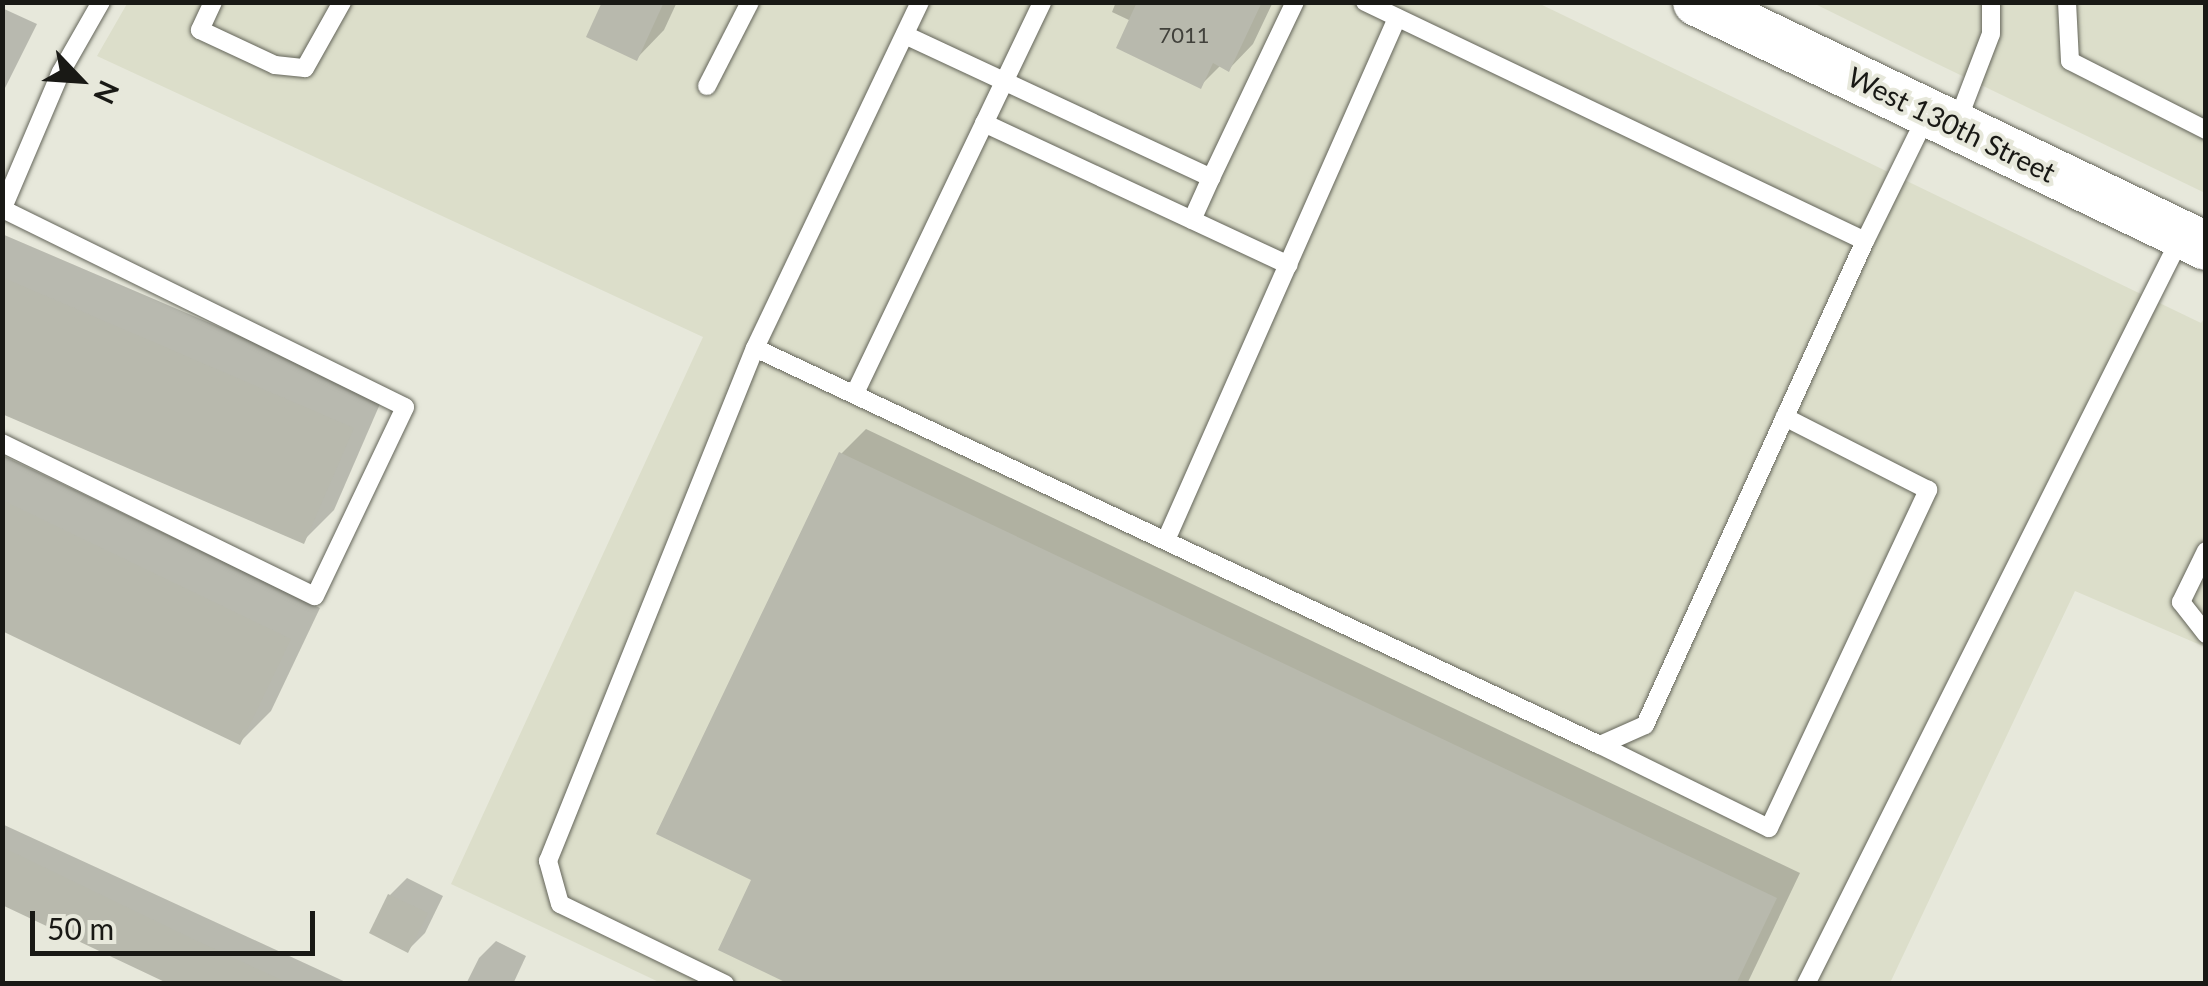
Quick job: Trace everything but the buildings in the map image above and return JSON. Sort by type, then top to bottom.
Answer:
[{"type":"main road","name":"West 130th Street","points":[[1698,2],[2194,240]]},
{"type":"lane","points":[[2,443],[315,596],[405,406],[3,210],[60,72],[101,2]]},
{"type":"lane","points":[[212,2],[200,30],[275,64],[305,68],[342,2]]},
{"type":"lane","points":[[707,86],[750,2]]},
{"type":"lane","points":[[725,984],[560,904],[548,861],[755,348],[920,2]]},
{"type":"lane","points":[[855,393],[1042,2]]},
{"type":"lane","points":[[1192,220],[1295,2]]},
{"type":"lane","points":[[1366,2],[1864,241]]},
{"type":"lane","points":[[1600,744],[1645,725],[1864,241],[1991,34],[1991,2]]},
{"type":"lane","points":[[2066,2],[2070,61],[2206,130]]},
{"type":"lane","points":[[1166,540],[1397,18]]},
{"type":"lane","points":[[904,36],[1211,178]]},
{"type":"lane","points":[[984,123],[1288,264]]},
{"type":"lane","points":[[1806,984],[2194,240]]},
{"type":"lane","points":[[755,348],[1600,744],[1769,828],[1928,490],[1784,418]]},
{"type":"lane","points":[[2206,551],[2182,602],[2206,634]]},
{"type":"shaded area","points":[[128,2],[1538,3],[2201,323],[2205,317],[2205,647],[2075,591],[1890,983],[661,983],[451,884],[703,337],[97,56]]},
{"type":"shaded area","points":[[1813,3],[2205,3],[2205,193],[1923,57]]}]
